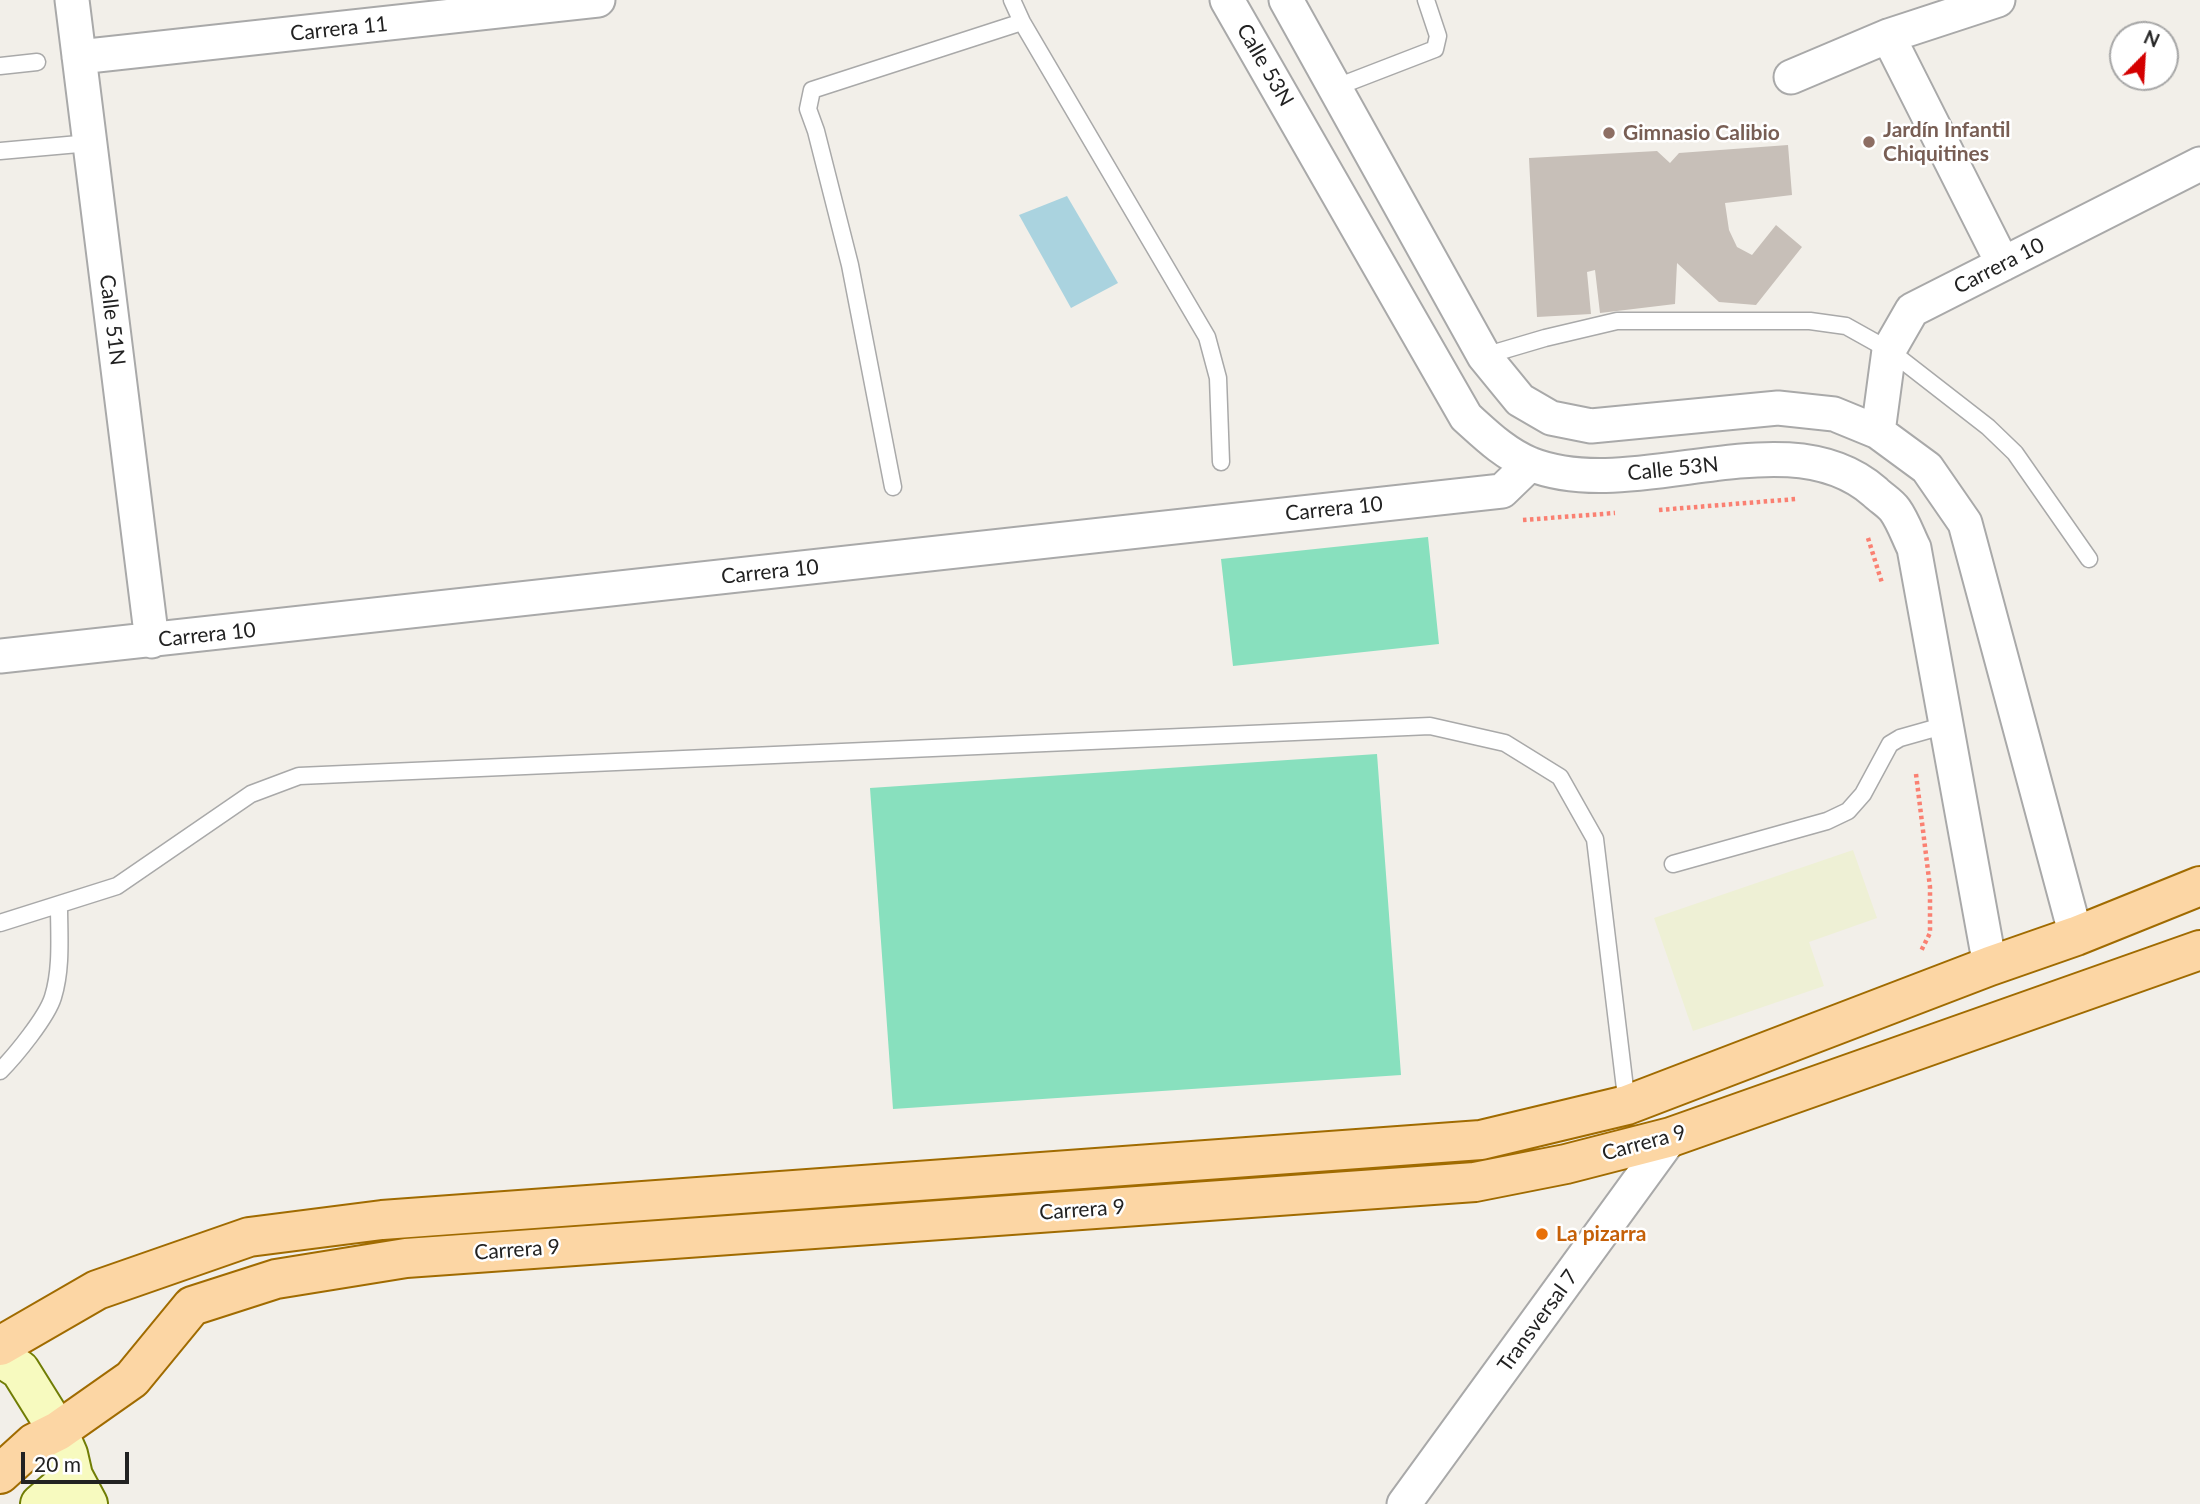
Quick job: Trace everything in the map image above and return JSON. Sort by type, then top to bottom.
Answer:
[{"type":"main road","name":"Carrera 9","points":[[0,1346],[97,1290],[249,1237],[382,1220],[1481,1140],[1627,1105],[1990,966],[2076,936],[2200,886]]},
{"type":"main road","name":"Carrera 9","points":[[0,1474],[34,1443],[58,1431],[132,1379],[192,1306],[276,1279],[405,1258],[1475,1182],[1566,1164],[1671,1138],[2200,950]]},
{"type":"main road","points":[[0,1357],[20,1370],[58,1431],[80,1490],[40,1504]]},
{"type":"street","name":"Calle 51N","points":[[72,0],[152,641]]},
{"type":"street","name":"Carrera 11","points":[[79,57],[598,0]]},
{"type":"street","name":"Calle 53N","points":[[1227,0],[1466,417],[1498,447],[1530,464],[1568,474],[1606,476],[1772,459],[1817,462],[1863,481],[1895,509],[1914,548],[1990,966]]},
{"type":"street","points":[[1286,0],[1484,356],[1520,400],[1551,418],[1591,426],[1778,408],[1834,414],[1878,432],[1927,468],[1965,523],[2076,936]]},
{"type":"street","points":[[1791,77],[1888,36],[1998,0]]},
{"type":"street","points":[[1888,36],[2003,264]]},
{"type":"street","name":"Carrera 10","points":[[1878,432],[1889,350],[1912,310],[2200,164]]},
{"type":"street","name":"Carrera 10","points":[[0,656],[1502,491],[1530,464]]},
{"type":"street","name":"Transversal 7","points":[[1404,1504],[1671,1138]]},
{"type":"lane","points":[[1012,0],[1022,22],[1208,337],[1218,378],[1221,462]]},
{"type":"lane","points":[[1334,88],[1435,49],[1438,36],[1426,0]]},
{"type":"lane","points":[[893,487],[850,265],[808,108],[812,90],[1022,22]]},
{"type":"lane","points":[[0,66],[37,62]]},
{"type":"lane","points":[[0,151],[90,143]]},
{"type":"lane","points":[[1484,356],[1617,321],[1810,321],[1846,326],[1889,350],[1988,427],[2015,453],[2089,559]]},
{"type":"lane","points":[[1673,864],[1827,821],[1848,811],[1863,794],[1890,744],[1900,737],[1946,725]]},
{"type":"lane","points":[[0,923],[117,886],[251,794],[299,776],[1430,726],[1505,743],[1560,777],[1595,839],[1627,1105]]},
{"type":"lane","points":[[0,1071],[18,1054],[53,999],[58,970],[59,905]]},
{"type":"path","points":[[1653,510],[1801,498]]},
{"type":"path","points":[[1519,521],[1626,512]]},
{"type":"path","points":[[1866,532],[1885,594]]},
{"type":"path","points":[[1911,734],[1930,887],[1930,933],[1916,959]]},
{"type":"green space","points":[[1428,537],[1439,644],[1233,666],[1221,559]]},
{"type":"green space","points":[[1377,754],[1401,1075],[893,1109],[870,788]]},
{"type":"green space","points":[[1853,850],[1877,918],[1809,942],[1824,986],[1693,1031],[1654,918]]},
{"type":"water","points":[[1067,196],[1118,283],[1071,308],[1019,215]]},
{"type":"building","points":[[1788,145],[1792,195],[1725,203],[1729,230],[1737,247],[1752,255],[1776,225],[1802,247],[1756,305],[1719,302],[1677,263],[1675,304],[1600,313],[1595,270],[1587,272],[1591,314],[1537,317],[1529,158],[1657,151],[1670,163],[1679,153]]},
{"type":"place","name":"Gimnasio Calibio","points":[[1609,133]]},
{"type":"place","name":"Jardín Infantil Chiquitines","points":[[1869,142]]},
{"type":"place","name":"La pizarra","points":[[1542,1234]]}]
